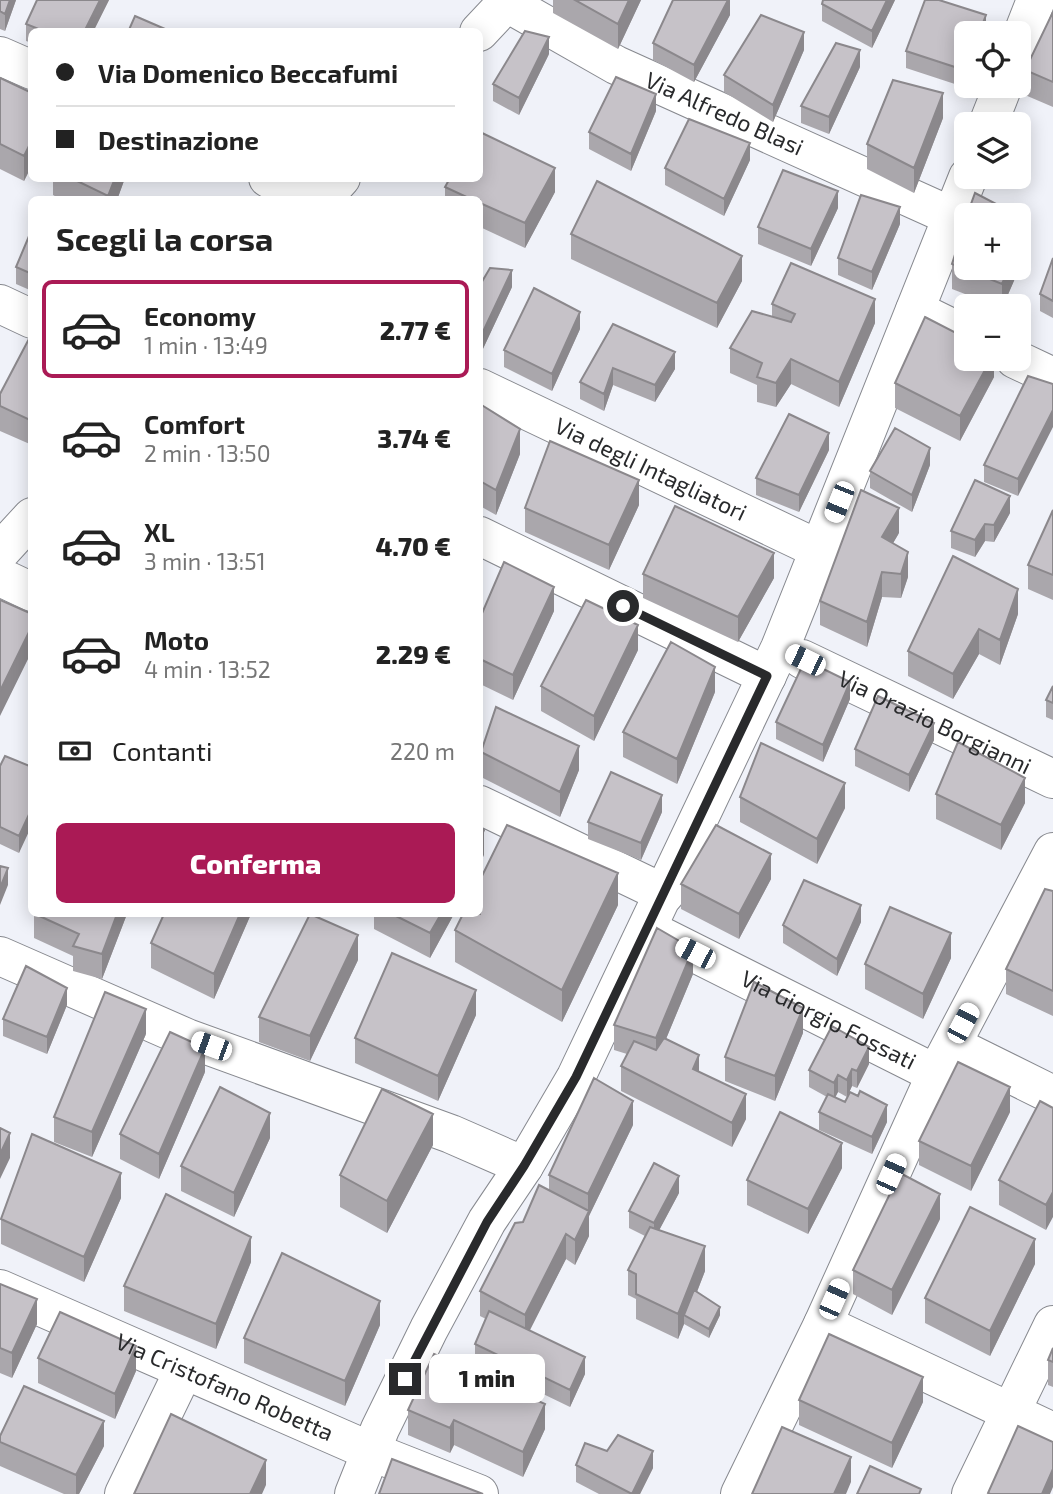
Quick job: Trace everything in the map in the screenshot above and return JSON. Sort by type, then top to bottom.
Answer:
[{"type":"street","points":[[482,28],[506,1]]},
{"type":"street","name":"Via Alfredo Blasi","points":[[506,1],[617,65],[953,217]]},
{"type":"street","points":[[0,56],[28,68]]},
{"type":"street","points":[[276,182],[306,196]]},
{"type":"street","points":[[325,196],[337,182]]},
{"type":"street","points":[[354,1494],[370,1451],[429,1329],[487,1222],[524,1166],[581,1068],[665,894],[773,662],[964,189]]},
{"type":"street","points":[[0,304],[28,317]]},
{"type":"street","points":[[915,310],[954,329]]},
{"type":"street","points":[[1031,366],[1053,377]]},
{"type":"street","name":"Via degli Intagliatori","points":[[483,389],[820,550]]},
{"type":"street","points":[[0,552],[28,521]]},
{"type":"street","name":"Via Orazio Borgianni","points":[[483,537],[1053,779]]},
{"type":"street","points":[[0,577],[28,590]]},
{"type":"street","points":[[483,806],[665,894]]},
{"type":"street","points":[[740,1494],[823,1324],[944,1059],[1053,852]]},
{"type":"street","name":"Via Giorgio Fossati","points":[[647,929],[944,1059],[1053,1094]]},
{"type":"street","points":[[0,956],[187,1038],[451,1134],[524,1166]]},
{"type":"street","name":"Via Cristofano Robetta","points":[[0,1289],[370,1451],[479,1494]]},
{"type":"street","points":[[823,1324],[1053,1432]]},
{"type":"street","points":[[971,1494],[1053,1325]]},
{"type":"street","points":[[124,1494],[184,1370]]},
{"type":"building","points":[[0,0],[10,0],[5,14],[0,11]]},
{"type":"building","points":[[37,0],[100,0],[86,28],[36,28],[26,24]]},
{"type":"building","points":[[575,0],[629,0],[618,24]]},
{"type":"building","points":[[673,0],[728,0],[694,65],[653,43]]},
{"type":"building","points":[[823,0],[887,0],[872,31],[822,4]]},
{"type":"building","points":[[925,0],[939,0],[986,15],[984,21],[954,21],[954,67],[906,51]]},
{"type":"building","points":[[1053,12],[1053,82],[1031,73],[1031,58]]},
{"type":"building","points":[[761,15],[804,32],[773,105],[724,75]]},
{"type":"building","points":[[135,16],[163,28],[130,28]]},
{"type":"building","points":[[525,31],[549,37],[519,98],[493,84]]},
{"type":"building","points":[[836,43],[860,50],[829,117],[801,106]]},
{"type":"building","points":[[616,77],[656,94],[631,154],[589,132]]},
{"type":"building","points":[[0,78],[28,91],[28,148],[24,156],[0,144]]},
{"type":"building","points":[[893,80],[943,93],[914,168],[867,144]]},
{"type":"building","points":[[689,119],[750,143],[724,199],[665,168]]},
{"type":"building","points":[[483,133],[555,168],[525,223],[483,204],[483,196],[464,196],[445,187],[448,182],[483,182]]},
{"type":"building","points":[[783,170],[838,191],[811,249],[758,227]]},
{"type":"building","points":[[597,181],[742,256],[717,303],[571,234]]},
{"type":"building","points":[[79,182],[113,182],[108,196]]},
{"type":"building","points":[[975,193],[994,203],[971,203]]},
{"type":"building","points":[[861,195],[900,207],[872,272],[838,258]]},
{"type":"building","points":[[28,238],[28,272],[16,267]]},
{"type":"building","points":[[1053,258],[1053,301],[1040,294]]},
{"type":"building","points":[[791,263],[875,299],[839,382],[791,359],[776,383],[757,377],[762,363],[730,348],[752,311],[791,322],[795,314],[772,304]]},
{"type":"building","points":[[490,268],[512,270],[483,332],[483,280]]},
{"type":"building","points":[[534,288],[580,312],[552,374],[504,350]]},
{"type":"building","points":[[925,317],[954,332],[954,371],[984,371],[960,416],[895,383]]},
{"type":"building","points":[[613,324],[675,352],[655,385],[613,368],[604,394],[580,382]]},
{"type":"building","points":[[28,341],[28,419],[0,406],[0,394]]},
{"type":"building","points":[[1028,376],[1053,384],[1053,410],[1018,479],[984,465]]},
{"type":"building","points":[[483,406],[520,429],[496,490],[483,483]]},
{"type":"building","points":[[789,414],[829,433],[799,495],[756,478]]},
{"type":"building","points":[[895,428],[930,448],[912,495],[870,471]]},
{"type":"building","points":[[550,441],[639,480],[609,545],[525,508]]},
{"type":"building","points":[[975,480],[1010,496],[994,525],[985,524],[975,540],[951,531]]},
{"type":"building","points":[[861,490],[899,508],[882,537],[908,552],[901,574],[882,572],[867,622],[820,601]]},
{"type":"building","points":[[675,506],[774,553],[738,617],[643,574]]},
{"type":"building","points":[[1053,510],[1053,575],[1028,565]]},
{"type":"building","points":[[953,556],[1018,589],[1000,640],[979,629],[953,674],[908,651]]},
{"type":"building","points":[[504,562],[554,587],[513,675],[483,660],[483,611]]},
{"type":"building","points":[[0,600],[28,612],[28,634],[0,691]]},
{"type":"building","points":[[586,600],[638,625],[594,716],[541,686]]},
{"type":"building","points":[[671,642],[715,667],[677,759],[623,732]]},
{"type":"building","points":[[805,660],[850,682],[823,745],[776,722]]},
{"type":"building","points":[[1053,686],[1053,703],[1046,700]]},
{"type":"building","points":[[878,696],[934,723],[909,775],[855,749]]},
{"type":"building","points":[[496,707],[579,746],[560,792],[483,753]]},
{"type":"building","points":[[958,742],[1025,778],[1001,825],[936,794]]},
{"type":"building","points":[[761,743],[845,783],[817,839],[740,797]]},
{"type":"building","points":[[5,756],[28,765],[28,817],[19,836],[0,827],[0,766]]},
{"type":"building","points":[[611,772],[662,795],[641,843],[588,822]]},
{"type":"building","points":[[507,825],[618,873],[562,990],[455,930],[462,917],[483,917],[483,874]]},
{"type":"building","points":[[716,825],[771,854],[739,914],[681,884]]},
{"type":"building","points":[[0,866],[8,868],[0,888]]},
{"type":"building","points":[[804,880],[861,905],[837,959],[783,925]]},
{"type":"building","points":[[1045,889],[1053,891],[1053,991],[1006,969]]},
{"type":"building","points":[[890,907],[951,933],[923,994],[865,964]]},
{"type":"building","points":[[42,917],[116,917],[102,954],[73,946],[79,934]]},
{"type":"building","points":[[163,917],[239,917],[214,974],[151,943]]},
{"type":"building","points":[[309,917],[317,917],[358,935],[310,1036],[259,1017]]},
{"type":"building","points":[[398,917],[439,917],[430,933]]},
{"type":"building","points":[[657,928],[693,949],[656,1038],[614,1025]]},
{"type":"building","points":[[392,953],[476,990],[438,1076],[355,1038]]},
{"type":"building","points":[[26,966],[67,988],[47,1037],[3,1019]]},
{"type":"building","points":[[754,982],[803,1008],[775,1076],[725,1057]]},
{"type":"building","points":[[105,992],[146,1009],[92,1132],[54,1117]]},
{"type":"building","points":[[832,1026],[869,1047],[857,1071],[852,1069],[847,1080],[838,1075],[834,1083],[809,1070]]},
{"type":"building","points":[[170,1032],[205,1048],[159,1154],[120,1134]]},
{"type":"building","points":[[664,1038],[699,1055],[693,1069],[746,1094],[732,1123],[621,1066],[634,1041],[656,1050]]},
{"type":"building","points":[[958,1062],[1010,1087],[971,1166],[919,1141]]},
{"type":"building","points":[[594,1078],[633,1101],[588,1194],[549,1175]]},
{"type":"building","points":[[220,1087],[270,1113],[234,1193],[181,1166]]},
{"type":"building","points":[[382,1089],[433,1114],[387,1201],[340,1175]]},
{"type":"building","points":[[860,1091],[887,1105],[872,1137],[819,1112],[828,1094],[845,1102],[850,1092],[858,1096]]},
{"type":"building","points":[[1040,1101],[1053,1108],[1053,1192],[1046,1205],[999,1180]]},
{"type":"building","points":[[780,1112],[842,1143],[808,1209],[747,1180]]},
{"type":"building","points":[[0,1128],[10,1133],[0,1154]]},
{"type":"building","points":[[32,1134],[121,1173],[84,1257],[1,1219]]},
{"type":"building","points":[[654,1163],[679,1176],[654,1223],[629,1211]]},
{"type":"building","points":[[900,1173],[940,1194],[892,1290],[853,1270]]},
{"type":"building","points":[[539,1185],[589,1211],[575,1240],[566,1234],[525,1315],[480,1291],[515,1223],[523,1222]]},
{"type":"building","points":[[166,1194],[251,1237],[216,1324],[124,1286]]},
{"type":"building","points":[[970,1207],[1035,1239],[990,1331],[925,1298]]},
{"type":"building","points":[[650,1227],[705,1246],[678,1314],[636,1294],[636,1274],[628,1270]]},
{"type":"building","points":[[282,1253],[380,1301],[345,1381],[244,1338]]},
{"type":"building","points":[[0,1284],[37,1299],[12,1353],[0,1348]]},
{"type":"building","points":[[694,1290],[720,1307],[709,1329],[684,1315]]},
{"type":"building","points":[[489,1311],[585,1357],[570,1390],[475,1344]]},
{"type":"building","points":[[60,1312],[136,1346],[115,1394],[38,1358]]},
{"type":"building","points":[[829,1334],[923,1377],[892,1443],[799,1400]]},
{"type":"building","points":[[1053,1348],[1053,1362],[1048,1360]]},
{"type":"building","points":[[434,1354],[545,1404],[523,1452],[454,1420],[450,1428],[408,1410]]},
{"type":"building","points":[[24,1386],[104,1421],[76,1475],[0,1442],[0,1436]]},
{"type":"building","points":[[171,1414],[266,1460],[250,1494],[134,1494]]},
{"type":"building","points":[[1018,1426],[1053,1442],[1053,1469],[1042,1494],[990,1494],[988,1493]]},
{"type":"building","points":[[782,1427],[851,1457],[834,1494],[752,1494]]},
{"type":"building","points":[[618,1435],[653,1451],[632,1494],[576,1465],[585,1443],[607,1451]]},
{"type":"building","points":[[392,1459],[483,1494],[379,1494]]},
{"type":"building","points":[[870,1466],[921,1489],[919,1494],[857,1494]]},
{"type":"route","points":[[405,1379],[487,1222],[524,1166],[576,1077],[767,676],[623,606]]}]
